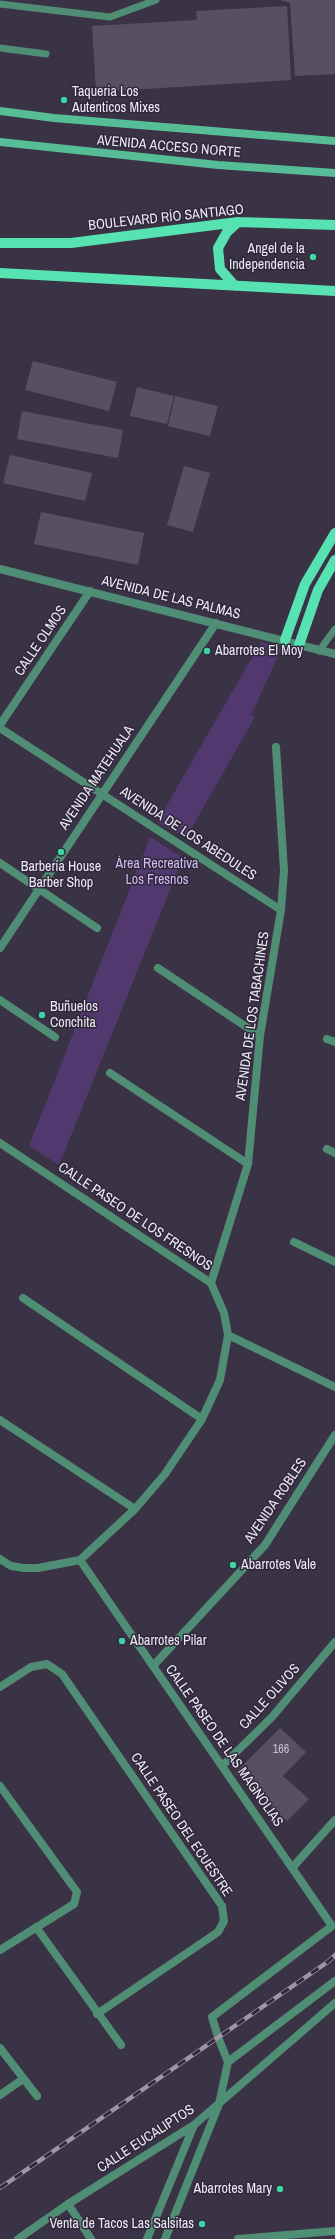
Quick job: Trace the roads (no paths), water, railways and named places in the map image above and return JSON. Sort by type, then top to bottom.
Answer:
[{"type":"main road","name":"AVENIDA ACCESO NORTE","points":[[0,111],[54,118],[335,141]]},
{"type":"main road","name":"AVENIDA ACCESO NORTE","points":[[0,142],[218,165],[335,173]]},
{"type":"main road","name":"BOULEVARD RÍO SANTIAGO","points":[[0,243],[71,242],[238,222],[335,225]]},
{"type":"main road","points":[[234,286],[220,269],[218,248],[227,232],[238,222]]},
{"type":"main road","points":[[0,272],[332,292]]},
{"type":"main road","points":[[285,640],[305,584],[335,533]]},
{"type":"main road","points":[[299,645],[318,590],[335,560]]},
{"type":"street","name":"AVENIDA DE LAS PALMAS","points":[[0,569],[285,640],[318,651],[335,654]]},
{"type":"street","name":"CALLE OLMOS","points":[[0,724],[90,592]]},
{"type":"street","name":"AVENIDA MATEHUALA","points":[[0,948],[216,623]]},
{"type":"street","name":"AVENIDA DE LOS ABEDULES","points":[[0,728],[281,910]]},
{"type":"street","name":"AVENIDA DE LOS TABACHINES","points":[[210,1283],[248,1164],[260,1036],[281,910],[284,870],[276,747]]},
{"type":"street","points":[[0,863],[97,928]]},
{"type":"street","points":[[158,968],[260,1036]]},
{"type":"street","points":[[0,1000],[56,1037]]},
{"type":"street","points":[[327,1039],[335,1042]]},
{"type":"street","points":[[110,1073],[248,1164]]},
{"type":"street","name":"CALLE PASEO DE LOS FRESNOS","points":[[0,1143],[210,1283],[224,1313],[228,1335],[220,1380],[202,1418],[165,1474],[135,1509],[80,1560]]},
{"type":"street","points":[[294,1242],[335,1262]]},
{"type":"street","points":[[23,1298],[202,1418]]},
{"type":"street","points":[[228,1335],[335,1387]]},
{"type":"street","points":[[0,1420],[135,1509]]},
{"type":"street","name":"AVENIDA ROBLES","points":[[153,1666],[265,1545],[335,1436]]},
{"type":"street","points":[[0,1559],[11,1566],[24,1568],[38,1568],[80,1560]]},
{"type":"street","name":"CALLE PASEO DE LAS MAGNOLIAS","points":[[80,1560],[332,1926],[212,2018],[228,2062]]},
{"type":"street","name":"CALLE OLIVOS","points":[[222,1766],[272,1718],[335,1642]]},
{"type":"street","name":"CALLE PASEO DEL ECUESTRE","points":[[0,1687],[31,1667],[47,1664],[62,1674],[222,1906],[224,1921],[218,1932],[97,2014]]},
{"type":"street","points":[[0,1786],[77,1892],[74,1904],[0,1950]]},
{"type":"street","points":[[292,1868],[335,1820]]},
{"type":"street","points":[[36,1927],[97,2014],[121,2045]]},
{"type":"street","points":[[165,2239],[219,2104],[228,2062],[335,1981]]},
{"type":"street","name":"CALLE EUCALIPTOS","points":[[18,2239],[68,2204],[194,2125],[335,2003]]},
{"type":"street","points":[[0,2048],[37,2096]]},
{"type":"street","points":[[0,2095],[23,2079]]},
{"type":"street","points":[[146,2239],[194,2125]]},
{"type":"street","points":[[68,2204],[91,2239]]},
{"type":"street","points":[[238,2239],[335,2231]]},
{"type":"lane","points":[[0,4],[110,17],[156,0]]},
{"type":"lane","points":[[0,48],[46,54]]},
{"type":"lane","points":[[318,651],[335,629]]},
{"type":"railway","points":[[0,2188],[329,1961],[335,1955]]},
{"type":"place","name":"Taqueria Los Autenticos Mixes","points":[[64,100]]},
{"type":"place","name":"Angel de la Independencia","points":[[313,257]]},
{"type":"place","name":"Abarrotes El Moy","points":[[207,651]]},
{"type":"place","name":"Barbería House Barber Shop","points":[[61,852]]},
{"type":"place","name":"Buñuelos Conchita","points":[[42,1015]]},
{"type":"place","name":"Abarrotes Vale","points":[[233,1565]]},
{"type":"place","name":"Abarrotes Pilar","points":[[122,1641]]},
{"type":"place","name":"Abarrotes Mary","points":[[280,2189]]},
{"type":"place","name":"Venta de Tacos Las Salsitas","points":[[202,2224]]},
{"type":"park label","name":"Área Recreativa Los Fresnos","points":[[157,872]]}]
